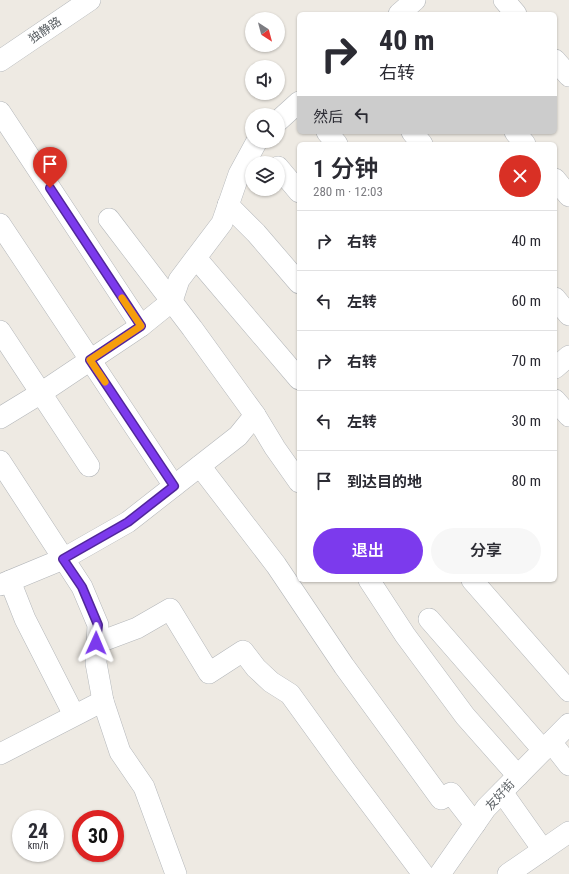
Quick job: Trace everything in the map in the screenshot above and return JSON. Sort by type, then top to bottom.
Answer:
[{"type":"street","name":"独静路","points":[[0,55],[82,0]]},
{"type":"street","name":"独静路","points":[[0,61],[90,0]]},
{"type":"street","points":[[504,0],[514,12]]},
{"type":"street","points":[[557,62],[569,76]]},
{"type":"street","points":[[285,115],[297,104]]},
{"type":"street","points":[[0,112],[141,326]]},
{"type":"street","points":[[329,134],[335,142]]},
{"type":"street","points":[[414,134],[420,142]]},
{"type":"street","points":[[517,134],[523,142]]},
{"type":"street","points":[[0,418],[41,394],[141,326],[172,300],[179,280],[222,223],[239,174],[252,148]]},
{"type":"street","points":[[262,148],[268,156]]},
{"type":"street","points":[[285,175],[297,190]]},
{"type":"street","points":[[557,181],[569,196]]},
{"type":"street","points":[[228,205],[256,233],[297,281]]},
{"type":"street","points":[[109,219],[172,300],[255,415],[275,448],[297,479]]},
{"type":"street","points":[[0,224],[174,486]]},
{"type":"street","points":[[196,258],[297,377]]},
{"type":"street","points":[[557,300],[569,315]]},
{"type":"street","points":[[0,331],[89,466]]},
{"type":"street","points":[[557,366],[569,356]]},
{"type":"street","points":[[557,402],[569,416]]},
{"type":"street","points":[[74,716],[5,583],[63,559],[128,522],[238,436],[255,415]]},
{"type":"street","points":[[0,461],[82,587],[98,625],[96,663],[103,701],[120,752],[144,787],[176,874]]},
{"type":"street","points":[[200,466],[276,565],[344,666],[441,799],[451,793],[475,824]]},
{"type":"street","points":[[370,582],[405,635],[465,716],[518,776]]},
{"type":"street","points":[[474,582],[569,691]]},
{"type":"street","points":[[96,643],[137,628],[170,609],[209,673],[243,651],[256,668],[271,682],[290,694],[423,874]]},
{"type":"street","points":[[429,619],[547,746],[569,765]]},
{"type":"street","points":[[0,754],[103,701]]},
{"type":"street","name":"友好街","points":[[440,874],[486,808],[569,724]]},
{"type":"street","points":[[502,792],[543,850]]},
{"type":"street","points":[[514,872],[569,832]]},
{"type":"slow traffic","points":[[105,382],[90,360],[141,326],[122,298]]},
{"type":"route","points":[[50,188],[141,326],[90,360],[174,486],[128,522],[63,559],[82,587],[98,625],[96,643]]}]
